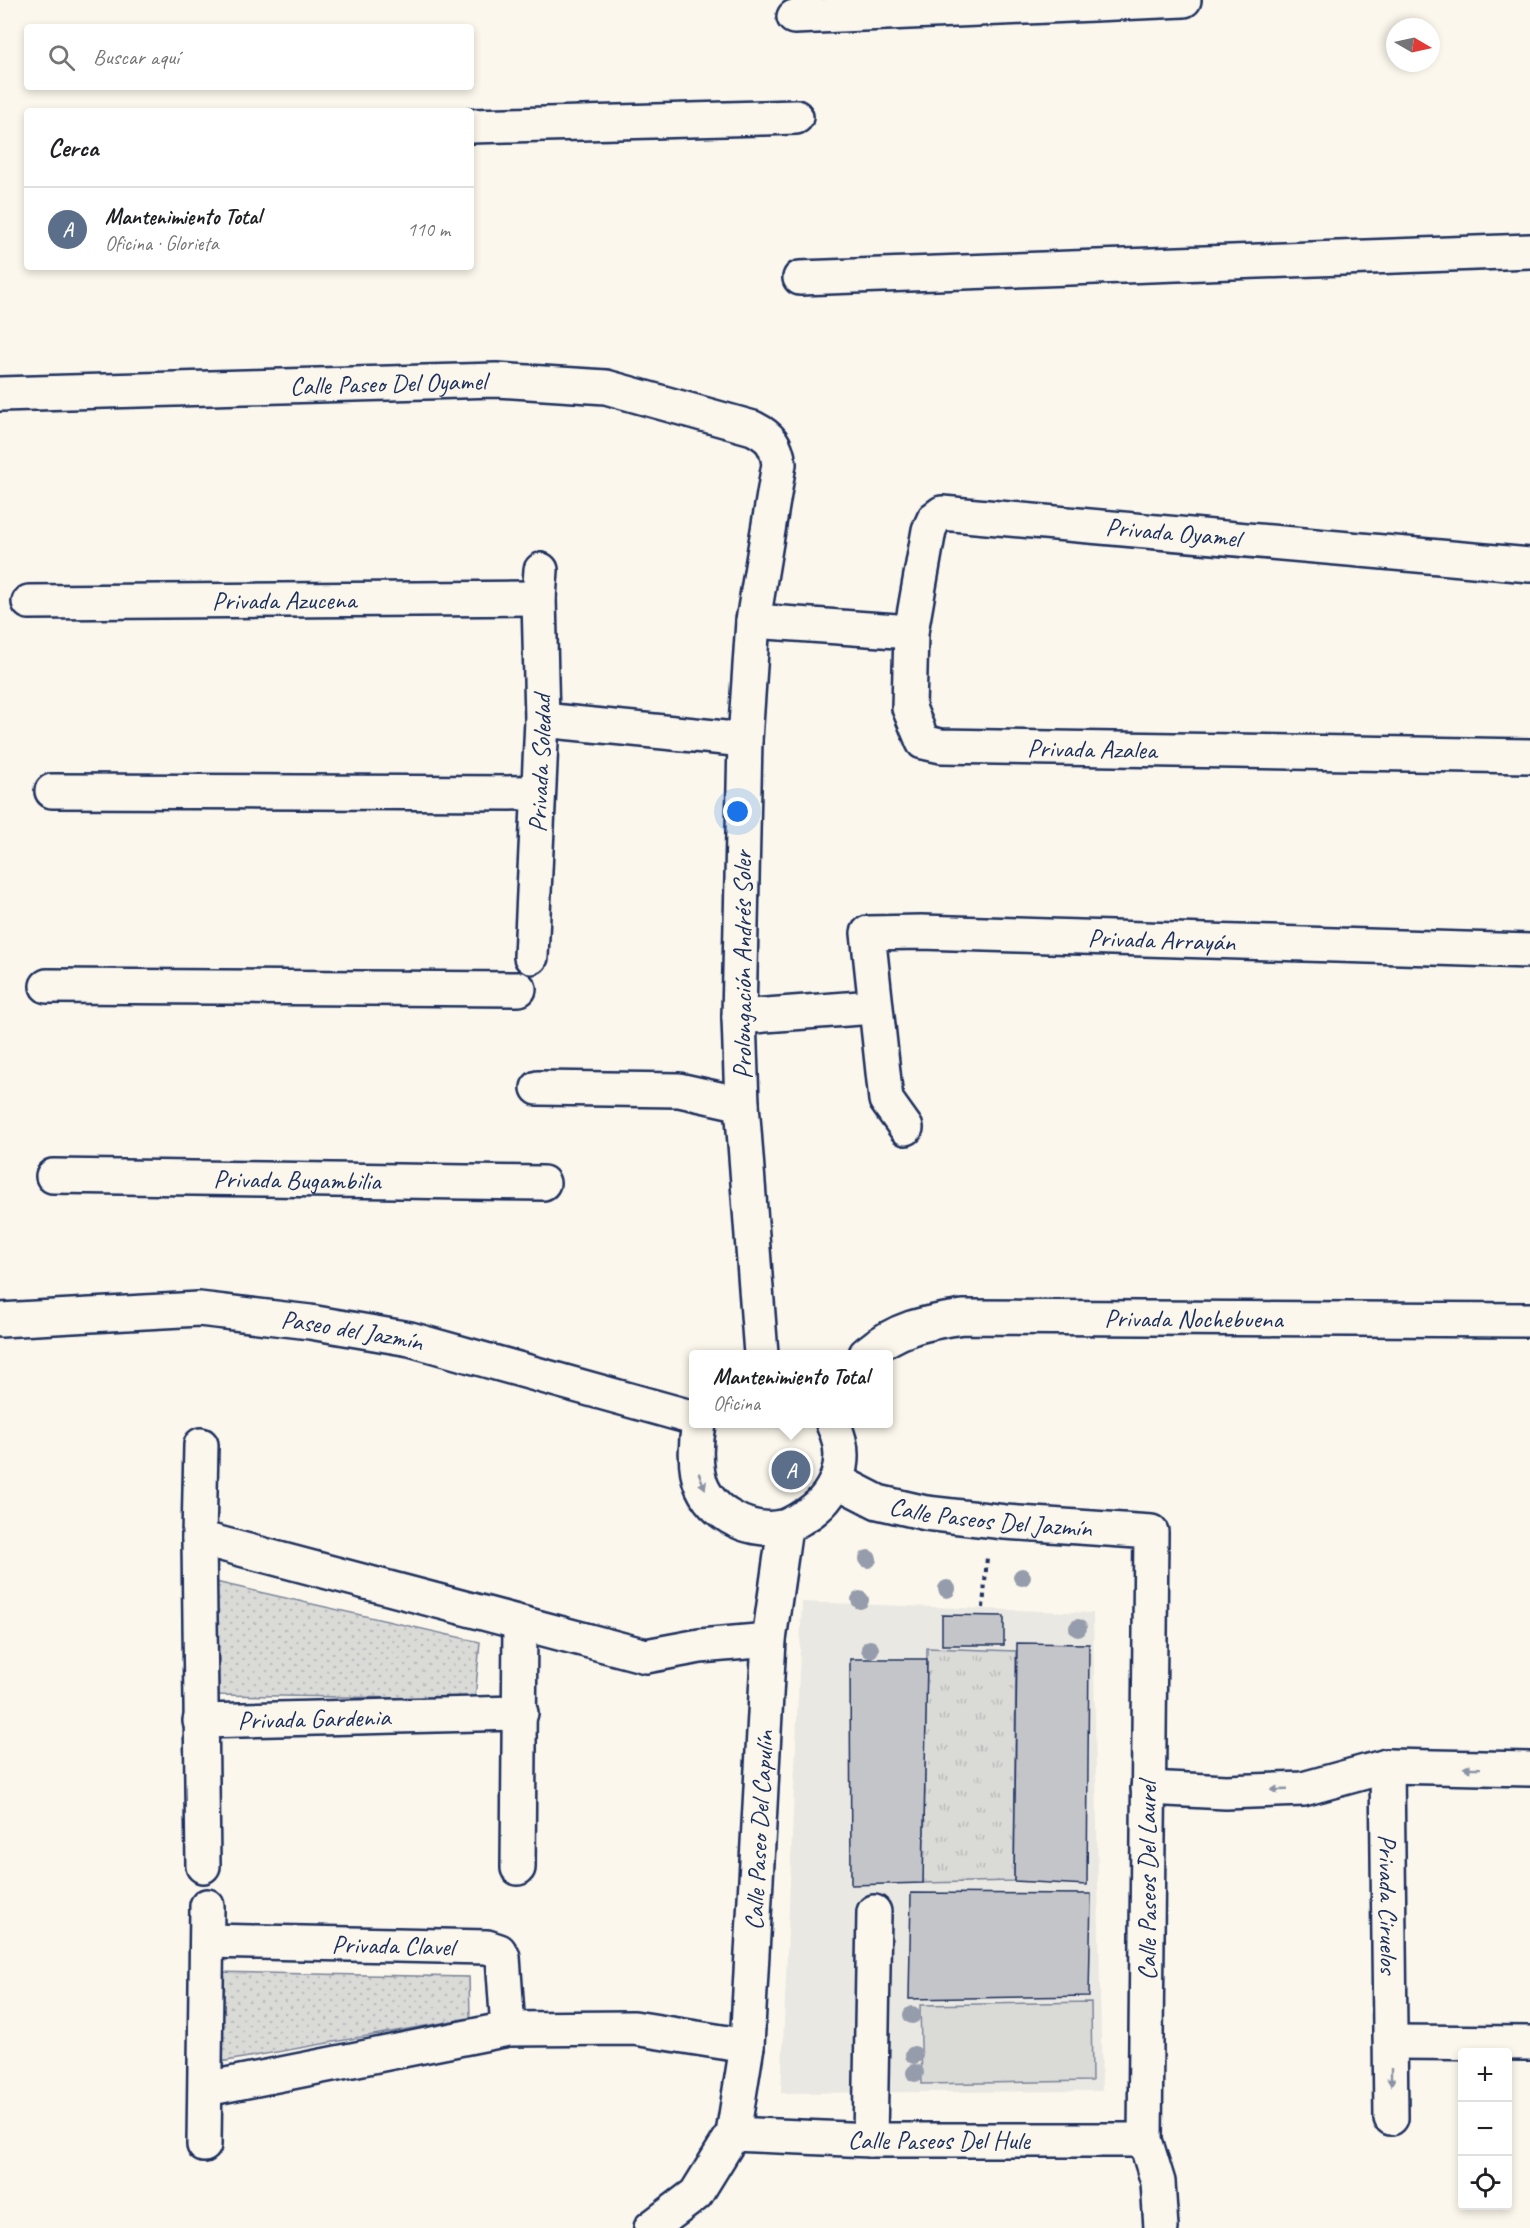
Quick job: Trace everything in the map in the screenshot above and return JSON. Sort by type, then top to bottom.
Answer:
[{"type":"street","points":[[794,16],[1185,0]]},
{"type":"street","points":[[474,126],[796,117]]},
{"type":"street","points":[[800,278],[1530,251]]},
{"type":"street","name":"Calle Paseo Del Oyamel","points":[[0,394],[496,380],[545,381],[606,387],[753,428],[769,436]]},
{"type":"street","name":"Prolongación Andrés Soler","points":[[761,1350],[742,1104],[739,1017],[745,740],[753,621],[779,464],[777,447],[769,436]]},
{"type":"street","name":"Privada Oyamel","points":[[911,632],[929,530],[934,519],[942,513],[1530,565]]},
{"type":"street","name":"Privada Azucena","points":[[28,602],[540,584]]},
{"type":"street","name":"Privada Soledad","points":[[531,957],[542,720],[540,584]]},
{"type":"street","points":[[753,621],[911,632]]},
{"type":"street","name":"Privada Azalea","points":[[911,632],[909,708],[923,742],[953,746],[1530,756]]},
{"type":"street","points":[[542,720],[745,740]]},
{"type":"street","points":[[52,790],[538,793]]},
{"type":"street","name":"Privada Arrayán","points":[[906,1128],[886,1100],[874,1007],[868,933],[921,932],[1530,951]]},
{"type":"street","points":[[47,986],[519,989]]},
{"type":"street","points":[[739,1017],[874,1007]]},
{"type":"street","points":[[538,1088],[679,1090],[742,1104]]},
{"type":"street","name":"Privada Bugambilia","points":[[53,1176],[543,1183]]},
{"type":"street","name":"Paseo del Jazmín","points":[[0,1320],[199,1309],[310,1322],[410,1339],[689,1417]]},
{"type":"street","name":"Privada Nochebuena","points":[[871,1350],[880,1342],[914,1325],[963,1317],[1530,1320]]},
{"type":"street","points":[[698,1428],[696,1442],[698,1476],[722,1513],[762,1529],[785,1527],[824,1501],[837,1481],[842,1457],[839,1436],[835,1428]]},
{"type":"street","name":"Privada Gardenia","points":[[201,1445],[199,1538],[201,1721],[521,1713]]},
{"type":"street","name":"Calle Paseos Del Jazmín","points":[[837,1481],[878,1502],[926,1513],[989,1521],[1151,1532]]},
{"type":"street","name":"Calle Paseo Del Capulín","points":[[733,2134],[747,2046],[769,1640],[785,1527]]},
{"type":"street","name":"Calle Paseos Del Laurel","points":[[1151,1532],[1145,2140],[1158,2182],[1161,2228]]},
{"type":"street","points":[[199,1538],[646,1656],[700,1646],[769,1640]]},
{"type":"street","points":[[518,1868],[520,1624]]},
{"type":"street","points":[[201,1721],[203,1866]]},
{"type":"street","points":[[1148,1788],[1226,1792],[1303,1789],[1388,1766],[1530,1769]]},
{"type":"street","name":"Privada Ciruelos","points":[[1388,1766],[1391,2118]]},
{"type":"street","points":[[204,2145],[207,1906]]},
{"type":"street","points":[[870,2140],[874,1912]]},
{"type":"street","name":"Privada Clavel","points":[[207,1941],[487,1947],[499,1951],[503,1957],[508,2030]]},
{"type":"street","points":[[206,2089],[508,2030],[634,2028],[747,2046]]},
{"type":"street","points":[[1391,2042],[1530,2043]]},
{"type":"street","points":[[664,2222],[696,2194],[733,2134]]},
{"type":"street","name":"Calle Paseos Del Hule","points":[[733,2134],[870,2140],[1145,2140]]},
{"type":"path","points":[[983,1608],[989,1521]]},
{"type":"shaded area","points":[[802,1602],[1093,1613],[1102,2091],[781,2093]]},
{"type":"green space","points":[[211,1581],[480,1642],[475,1699],[212,1695]]},
{"type":"green space","points":[[927,1648],[1016,1651],[1014,1881],[923,1883]]},
{"type":"green space","points":[[214,1972],[469,1977],[470,2018],[209,2064]]},
{"type":"green space","points":[[1091,2002],[1092,2081],[922,2084],[920,2005]]},
{"type":"building","points":[[942,1615],[1004,1616],[1004,1645],[942,1645]]},
{"type":"building","points":[[1017,1643],[1089,1644],[1087,1885],[1014,1881]]},
{"type":"building","points":[[850,1659],[927,1659],[923,1883],[851,1885]]},
{"type":"building","points":[[911,1893],[1091,1894],[1089,1996],[909,1999]]},
{"type":"place","name":"Mantenimiento Total","points":[[791,1470]]}]
